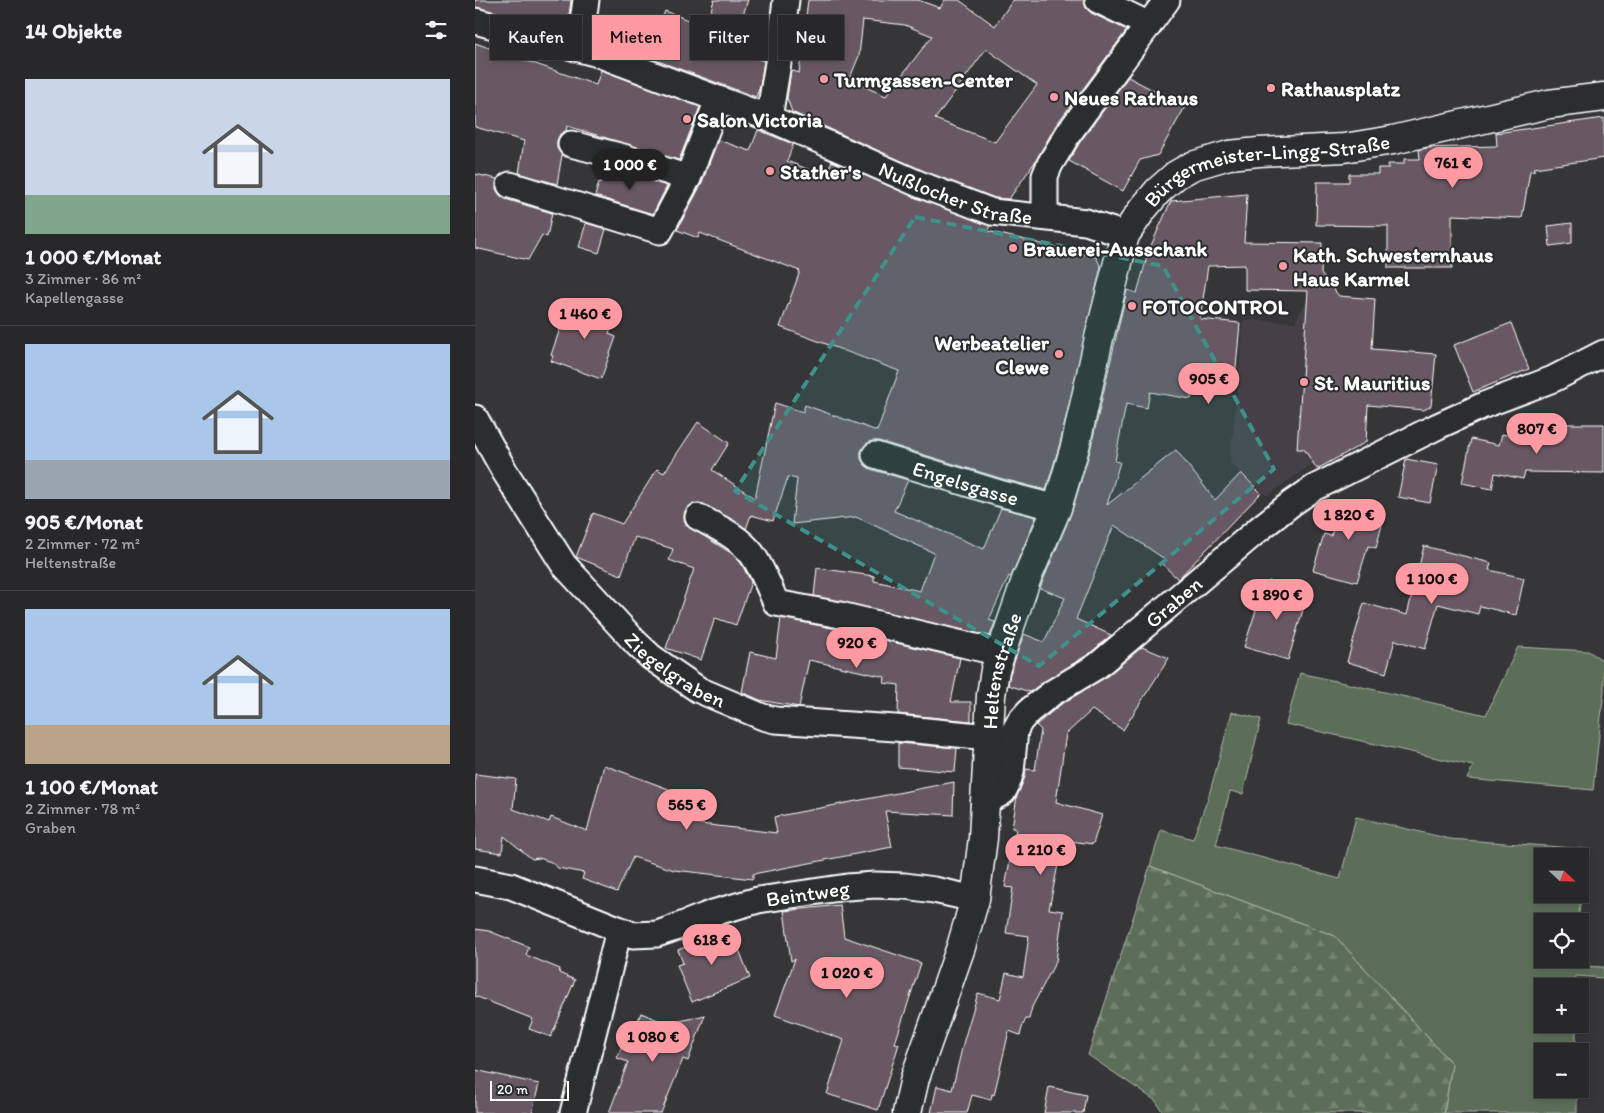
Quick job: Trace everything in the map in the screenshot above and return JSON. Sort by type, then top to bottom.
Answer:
[{"type":"street","points":[[582,27],[586,0]]},
{"type":"street","points":[[769,118],[786,0]]},
{"type":"street","points":[[1098,0],[1149,25]]},
{"type":"street","points":[[1045,217],[1045,176],[1049,164],[1068,134],[1167,0]]},
{"type":"street","name":"Nußlocher Straße","points":[[475,21],[490,25]]},
{"type":"street","name":"Nußlocher Straße","points":[[582,49],[769,118],[919,184],[991,212],[1087,222],[1125,236]]},
{"type":"street","name":"Bürgermeister-Lingg-Straße","points":[[1125,236],[1142,210],[1159,191],[1176,176],[1192,166],[1210,160],[1229,155],[1336,148],[1381,142],[1549,104],[1604,97]]},
{"type":"street","points":[[510,185],[660,231],[688,178],[718,100]]},
{"type":"street","points":[[571,144],[623,157],[688,178]]},
{"type":"street","name":"Heltenstraße","points":[[907,1113],[915,1078],[961,947],[975,899],[981,856],[991,695],[995,670],[1026,580],[1057,508],[1072,456],[1125,236]]},
{"type":"street","name":"Graben","points":[[984,803],[1003,792],[1007,784],[1011,772],[1015,730],[1029,711],[1052,693],[1097,666],[1251,535],[1292,503],[1314,488],[1453,419],[1553,379],[1604,353]]},
{"type":"street","name":"Ziegelgraben","points":[[475,418],[505,472],[571,573],[644,651],[699,690],[763,717],[775,720],[895,728],[989,737]]},
{"type":"street","name":"Engelsgasse","points":[[875,455],[999,493],[1057,508]]},
{"type":"street","points":[[698,517],[728,533],[753,555],[776,603],[840,615],[1000,653]]},
{"type":"street","name":"Beintweg","points":[[475,879],[511,886],[633,935],[657,934],[713,913],[758,900],[847,887],[875,885],[905,886],[975,899]]},
{"type":"street","points":[[573,1113],[619,930]]},
{"type":"highlighted area","points":[[915,217],[1163,266],[1274,469],[1039,666],[735,491]]},
{"type":"shaded area","name":"St. Mauritius","points":[[1334,289],[1340,296],[1375,299],[1366,442],[1309,466],[1267,496],[1230,463],[1244,320],[1295,322],[1310,295],[1327,295]]},
{"type":"green space","points":[[1518,647],[1588,651],[1604,661],[1604,690],[1593,790],[1467,779],[1473,766],[1286,724],[1300,673],[1486,715]]},
{"type":"green space","points":[[1232,712],[1261,719],[1243,794],[1230,791],[1216,845],[1340,879],[1356,817],[1450,839],[1573,848],[1534,848],[1534,903],[1580,903],[1579,913],[1534,913],[1534,968],[1604,967],[1604,978],[1576,976],[1576,978],[1534,978],[1534,1033],[1576,1033],[1576,1043],[1534,1043],[1534,1098],[1577,1098],[1577,1113],[1444,1113],[1452,1064],[1335,936],[1150,866],[1161,830],[1193,839],[1209,795]]},
{"type":"green space","points":[[1150,866],[1335,936],[1452,1064],[1444,1113],[1163,1113],[1156,1101],[1088,1055]]},
{"type":"building","points":[[475,0],[571,0],[569,15],[506,15],[475,7]]},
{"type":"building","points":[[714,0],[748,0],[743,15],[710,15]]},
{"type":"building","points":[[808,0],[918,0],[940,8],[945,0],[959,0],[995,26],[1013,0],[1084,0],[1086,8],[1091,13],[1127,30],[1056,125],[1035,162],[1009,199],[995,198],[924,171],[792,112],[787,98],[791,70],[799,73],[801,60],[844,60],[844,15],[806,15]],"holes":[[[863,20],[905,25],[932,36],[886,96],[849,80],[859,56]],[[986,49],[1037,85],[995,142],[935,119]]]},
{"type":"building","points":[[665,11],[675,15],[663,15]]},
{"type":"building","points":[[680,17],[690,21],[690,60],[764,61],[760,86],[756,97],[655,60],[680,60]]},
{"type":"building","points":[[475,43],[490,48],[490,60],[524,60],[596,85],[601,70],[700,107],[679,160],[567,126],[566,131],[560,134],[557,141],[557,148],[562,155],[557,184],[519,173],[524,141],[475,127]]},
{"type":"building","points":[[1128,77],[1185,107],[1158,155],[1140,160],[1123,191],[1069,161],[1080,142]]},
{"type":"building","points":[[1604,118],[1604,158],[1534,168],[1535,170],[1530,171],[1522,218],[1452,215],[1452,268],[1388,268],[1388,226],[1316,225],[1317,182],[1349,182],[1349,174],[1378,174],[1378,168],[1389,168],[1388,164],[1404,164],[1404,159],[1420,159],[1419,150],[1426,148],[1497,146],[1496,133]]},
{"type":"building","points":[[758,130],[793,144],[787,161],[825,176],[832,161],[914,197],[990,226],[987,231],[1096,257],[1101,267],[1060,443],[1046,490],[1003,479],[879,441],[872,441],[866,444],[861,451],[861,459],[870,469],[908,480],[894,511],[984,549],[1001,508],[1036,517],[1011,577],[1009,576],[989,620],[995,622],[990,636],[814,596],[817,568],[874,576],[874,581],[920,591],[934,553],[856,517],[792,524],[797,479],[788,477],[773,521],[751,515],[746,529],[704,504],[697,503],[691,505],[685,511],[686,525],[731,553],[741,563],[751,582],[736,625],[715,618],[701,660],[666,648],[694,569],[669,560],[673,549],[635,537],[621,575],[576,557],[593,513],[622,524],[657,469],[664,473],[698,422],[729,443],[712,470],[755,498],[775,403],[803,412],[805,405],[877,431],[899,371],[780,327],[800,271],[700,233],[698,238],[677,230],[701,185],[718,140],[750,151]]},
{"type":"building","points":[[605,167],[667,186],[653,214],[595,196]]},
{"type":"building","points":[[475,174],[497,179],[496,189],[505,199],[552,213],[547,237],[542,235],[528,260],[475,248]]},
{"type":"building","points":[[1247,194],[1244,242],[1322,243],[1321,274],[1339,296],[1375,299],[1372,349],[1436,354],[1431,406],[1424,410],[1368,405],[1366,442],[1317,469],[1304,449],[1297,449],[1308,291],[1245,290],[1245,265],[1208,266],[1200,319],[1240,323],[1234,389],[1193,385],[1191,399],[1150,392],[1147,408],[1126,404],[1115,461],[1120,462],[1107,505],[1176,450],[1215,500],[1241,473],[1261,493],[1178,579],[1162,564],[1166,560],[1114,525],[1076,619],[1111,635],[1089,654],[1030,692],[1008,685],[1024,634],[1044,642],[1065,598],[1040,588],[1071,514],[1090,451],[1127,290],[1137,293],[1149,250],[1171,201]]},
{"type":"building","points":[[586,223],[606,229],[599,253],[579,247]]},
{"type":"building","points":[[1572,223],[1572,243],[1550,246],[1548,226]]},
{"type":"building","points":[[570,300],[615,316],[609,334],[616,337],[601,379],[551,361],[553,356],[551,355]]},
{"type":"building","points":[[1511,323],[1529,369],[1473,392],[1454,345]]},
{"type":"building","points":[[1552,424],[1604,424],[1604,473],[1525,472],[1523,479],[1495,473],[1492,489],[1462,483],[1471,439],[1499,445],[1502,434],[1552,444]]},
{"type":"building","points":[[1406,459],[1438,465],[1430,503],[1398,497]]},
{"type":"building","points":[[1341,501],[1385,513],[1376,548],[1368,546],[1357,582],[1313,570],[1324,534],[1331,536]]},
{"type":"building","points":[[1424,546],[1491,563],[1489,570],[1524,578],[1516,615],[1480,606],[1478,614],[1438,604],[1425,649],[1395,640],[1386,673],[1347,662],[1364,603],[1407,615]]},
{"type":"building","points":[[1269,581],[1308,593],[1288,660],[1244,647],[1262,592],[1266,593]]},
{"type":"building","points":[[781,618],[960,658],[951,702],[971,702],[971,721],[898,714],[899,685],[884,683],[885,677],[809,660],[799,707],[760,700],[742,692],[750,652],[776,658]]},
{"type":"building","points":[[1142,647],[1169,658],[1123,730],[1092,710],[1066,734],[1056,802],[1102,815],[1093,844],[1063,840],[1049,909],[1063,911],[1056,961],[1032,1007],[1029,1019],[1026,1019],[1023,1025],[1020,1035],[1009,1031],[994,1095],[992,1094],[991,1100],[972,1095],[967,1113],[931,1113],[937,1086],[952,1090],[978,993],[1000,999],[1006,973],[1023,977],[1029,936],[1006,933],[1013,888],[1005,887],[1016,829],[1012,828],[1017,796],[1025,777],[1026,769],[1035,770],[1041,730],[1036,725],[1060,705],[1106,677]]},
{"type":"building","points":[[898,743],[957,748],[955,772],[898,767]]},
{"type":"building","points":[[604,765],[674,791],[667,820],[777,833],[774,817],[954,782],[953,815],[885,811],[892,847],[753,874],[753,879],[674,870],[633,857],[617,892],[582,879],[584,873],[558,868],[551,862],[539,858],[532,859],[504,836],[502,853],[475,849],[475,774],[516,779],[513,809],[549,822],[551,817],[587,831]]},
{"type":"building","points":[[840,905],[844,937],[921,963],[895,1043],[899,1044],[878,1110],[827,1094],[844,1040],[775,1015],[795,959],[791,961],[784,911]]},
{"type":"building","points":[[475,929],[489,931],[529,947],[526,955],[560,969],[559,973],[575,980],[551,1037],[529,1029],[533,1019],[475,996]]},
{"type":"building","points":[[731,929],[750,978],[692,1002],[677,965],[683,963],[678,950]]},
{"type":"building","points":[[641,1013],[668,1024],[705,1015],[688,1061],[683,1059],[661,1113],[609,1113],[628,1062],[617,1058],[627,1033],[632,1035]]},
{"type":"building","points":[[475,1070],[539,1084],[532,1113],[475,1113]]},
{"type":"building","points":[[1049,1087],[1086,1095],[1083,1113],[1044,1113]]},
{"type":"place","name":"Turmgassen-Center","points":[[824,79]]},
{"type":"place","name":"Rathausplatz","points":[[1271,88]]},
{"type":"place","name":"Neues Rathaus","points":[[1054,97]]},
{"type":"place","name":"Salon Victoria","points":[[687,119]]},
{"type":"place","name":"Stather's","points":[[770,171]]},
{"type":"place","name":"Brauerei-Ausschank","points":[[1013,248]]},
{"type":"place","name":"Kath. Schwesternhaus Haus Karmel","points":[[1283,266]]},
{"type":"place","name":"FOTOCONTROL","points":[[1132,306]]},
{"type":"place","name":"Werbeatelier Clewe","points":[[1059,354]]},
{"type":"place","name":"St. Mauritius","points":[[1304,382]]}]
